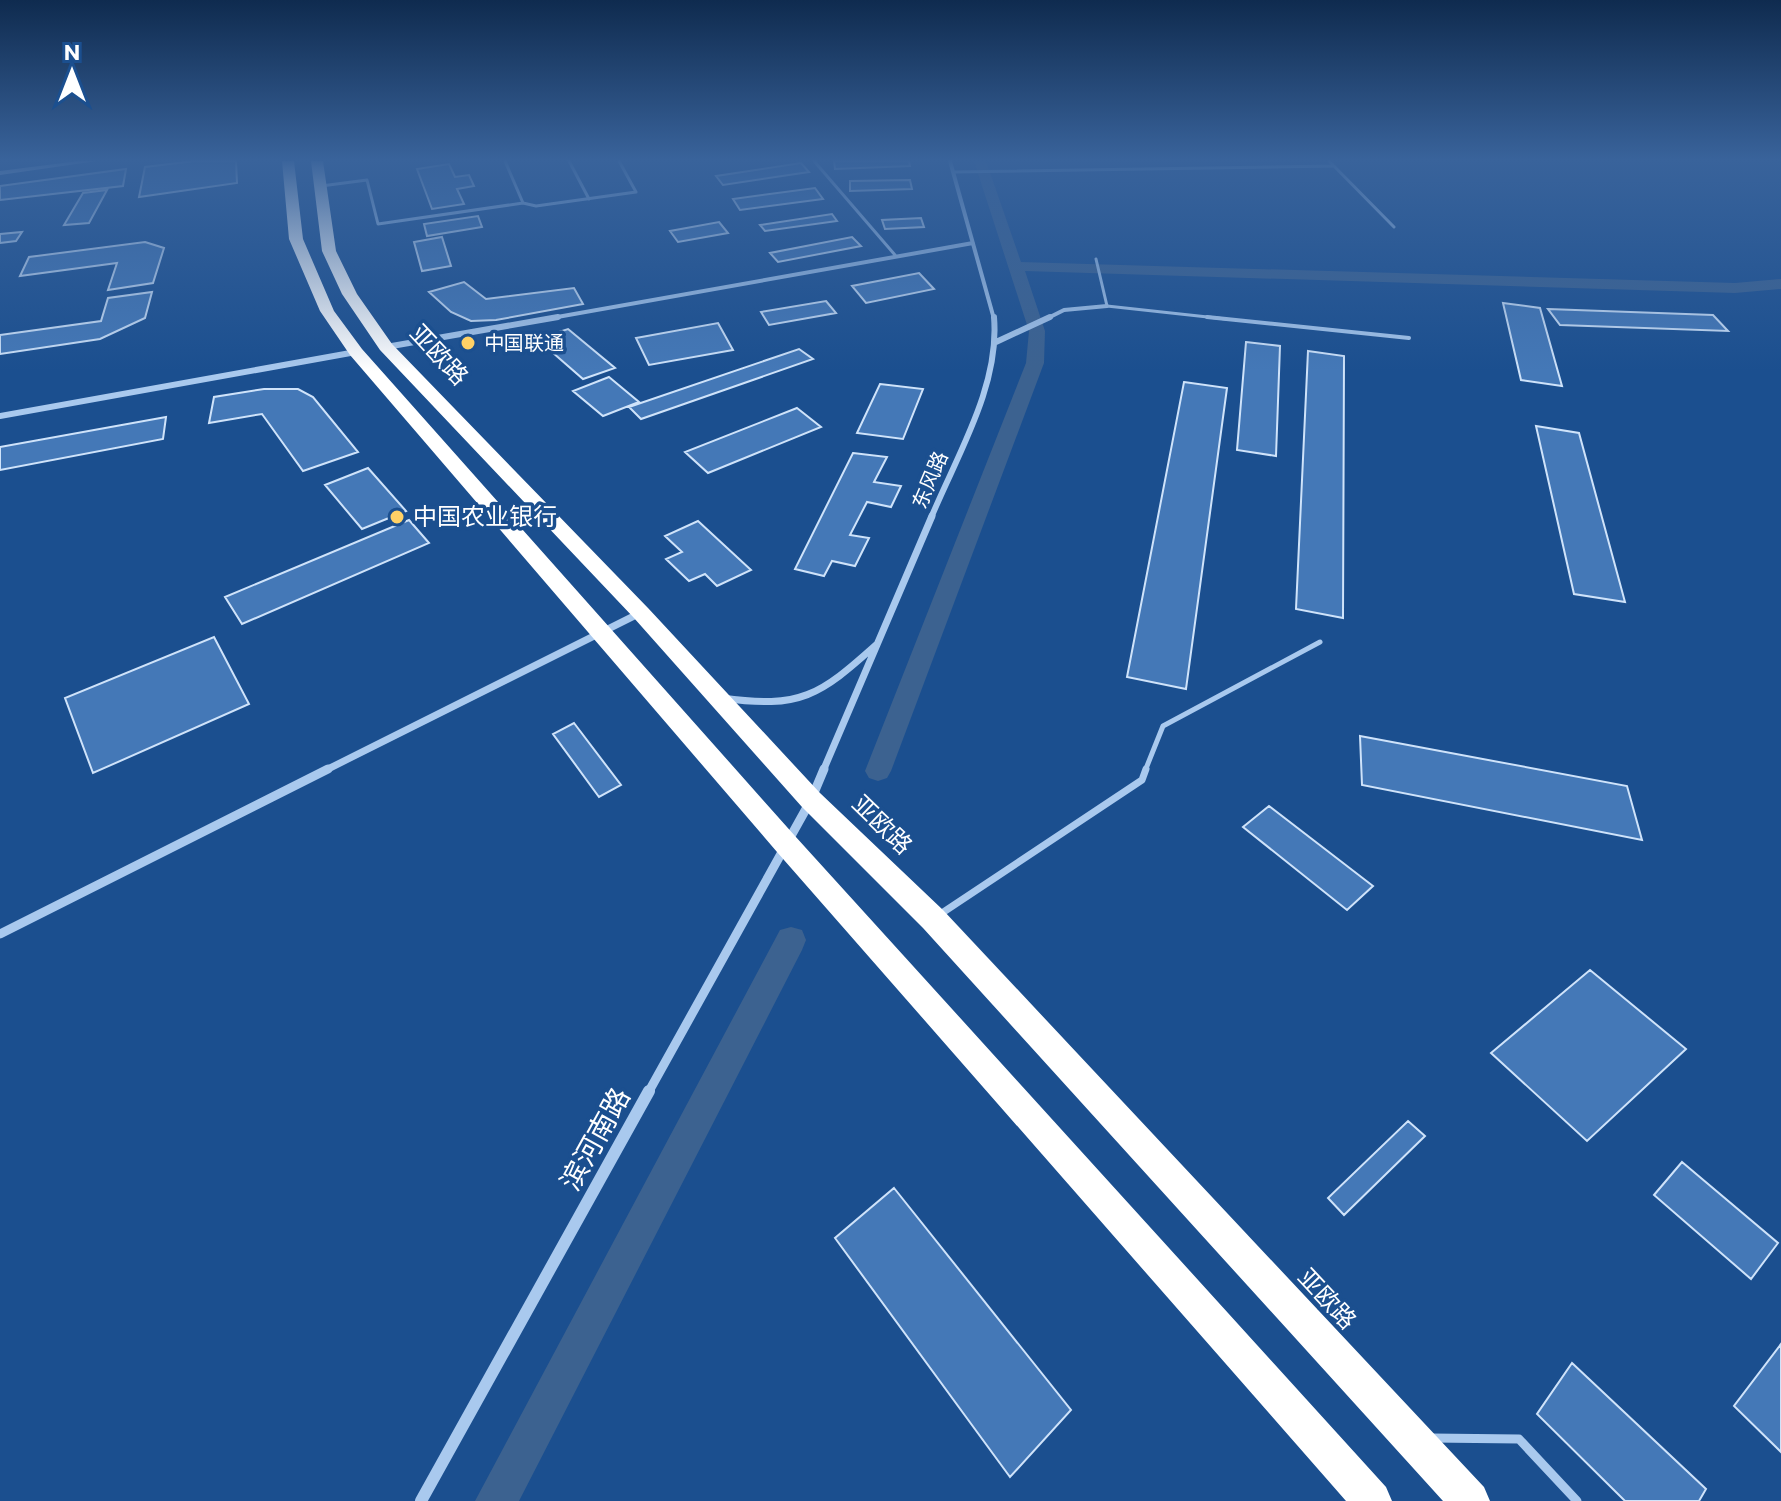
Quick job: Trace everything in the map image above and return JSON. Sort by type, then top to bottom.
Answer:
[{"type":"highway","points":[[295,231],[327,311],[356,352],[786,844],[1372,1501]]},
{"type":"highway","name":"亚欧路","points":[[325,231],[336,268],[354,304],[386,347],[641,613],[811,800],[933,919],[1470,1501]]},
{"type":"street","name":"东风路","points":[[811,800],[986,388],[996,342],[993,308],[970,231]]},
{"type":"street","points":[[386,347],[973,243]]},
{"type":"street","points":[[996,342],[1064,310],[1107,306]]},
{"type":"street","points":[[0,416],[356,352]]},
{"type":"street","points":[[0,934],[641,613]]},
{"type":"street","points":[[717,697],[771,704],[792,701],[842,675],[881,641]]},
{"type":"street","name":"滨河南路","points":[[421,1501],[811,800]]},
{"type":"lane","points":[[874,231],[895,255]]},
{"type":"lane","points":[[1096,259],[1107,306],[1409,338]]},
{"type":"lane","points":[[933,919],[1142,780],[1163,726],[1320,642]]},
{"type":"lane","points":[[1412,1438],[1519,1439],[1577,1501]]},
{"type":"building","points":[[426,231],[457,231],[427,236]]},
{"type":"building","points":[[670,231],[728,233],[678,242]]},
{"type":"building","points":[[22,232],[16,241],[0,243],[0,234]]},
{"type":"building","points":[[442,237],[451,266],[422,271],[414,242]]},
{"type":"building","points":[[852,237],[861,246],[778,262],[770,253]]},
{"type":"building","points":[[145,242],[164,248],[153,283],[108,290],[117,263],[20,276],[29,257]]},
{"type":"building","points":[[919,273],[934,289],[866,303],[852,286]]},
{"type":"building","points":[[464,282],[486,299],[574,288],[583,304],[496,320],[471,321],[451,312],[429,292]]},
{"type":"building","points":[[152,292],[145,318],[100,339],[0,354],[0,335],[101,321],[108,298]]},
{"type":"building","points":[[826,301],[836,313],[769,325],[761,312]]},
{"type":"building","points":[[1503,303],[1540,308],[1562,386],[1521,380]]},
{"type":"building","points":[[1548,309],[1713,315],[1728,331],[1560,325]]},
{"type":"building","points":[[718,323],[733,350],[649,365],[636,338]]},
{"type":"building","points":[[568,329],[615,368],[583,379],[537,339]]},
{"type":"building","points":[[1246,342],[1280,346],[1276,456],[1237,450]]},
{"type":"building","points":[[799,349],[813,359],[641,419],[629,407]]},
{"type":"building","points":[[1308,351],[1344,356],[1343,618],[1296,609]]},
{"type":"building","points":[[609,377],[639,402],[603,416],[573,391]]},
{"type":"building","points":[[1184,382],[1227,388],[1186,689],[1127,677]]},
{"type":"building","points":[[880,384],[923,389],[903,439],[857,433]]},
{"type":"building","points":[[264,389],[298,389],[313,397],[358,452],[303,471],[262,414],[209,423],[214,397]]},
{"type":"building","points":[[797,408],[821,427],[708,473],[685,452]]},
{"type":"building","points":[[166,417],[163,439],[0,470],[0,447]]},
{"type":"building","points":[[1536,426],[1579,433],[1625,602],[1574,594]]},
{"type":"building","points":[[853,453],[887,457],[874,482],[901,486],[891,507],[867,502],[850,535],[869,538],[855,566],[832,561],[824,576],[795,569]]},
{"type":"building","points":[[368,468],[406,511],[362,529],[325,485]]},
{"type":"building","points":[[409,520],[429,543],[242,624],[225,597]]},
{"type":"building","points":[[698,521],[751,570],[717,586],[705,574],[689,581],[666,559],[682,552],[665,536]]},
{"type":"building","points":[[214,637],[249,704],[93,773],[65,698]]},
{"type":"building","points":[[574,723],[621,785],[599,797],[553,734]]},
{"type":"building","points":[[1360,736],[1627,786],[1642,840],[1362,785]]},
{"type":"building","points":[[1269,806],[1373,886],[1347,910],[1243,827]]},
{"type":"building","points":[[1590,970],[1686,1049],[1587,1141],[1491,1053]]},
{"type":"building","points":[[1408,1121],[1425,1136],[1344,1215],[1328,1198]]},
{"type":"building","points":[[1682,1162],[1778,1243],[1751,1279],[1654,1195]]},
{"type":"building","points":[[894,1188],[1071,1410],[1010,1477],[835,1238]]},
{"type":"building","points":[[1781,1344],[1781,1452],[1734,1406]]},
{"type":"building","points":[[1572,1363],[1706,1489],[1699,1501],[1625,1501],[1537,1414]]},
{"type":"waterway","points":[[1003,231],[1015,266]]},
{"type":"waterway","points":[[878,771],[1035,363],[1037,331],[1015,266]]},
{"type":"waterway","points":[[1015,266],[1735,288],[1781,284]]},
{"type":"waterway","points":[[496,1501],[791,940]]},
{"type":"place","name":"中国联通","points":[[468,343]]},
{"type":"place","name":"中国农业银行","points":[[397,517]]}]
